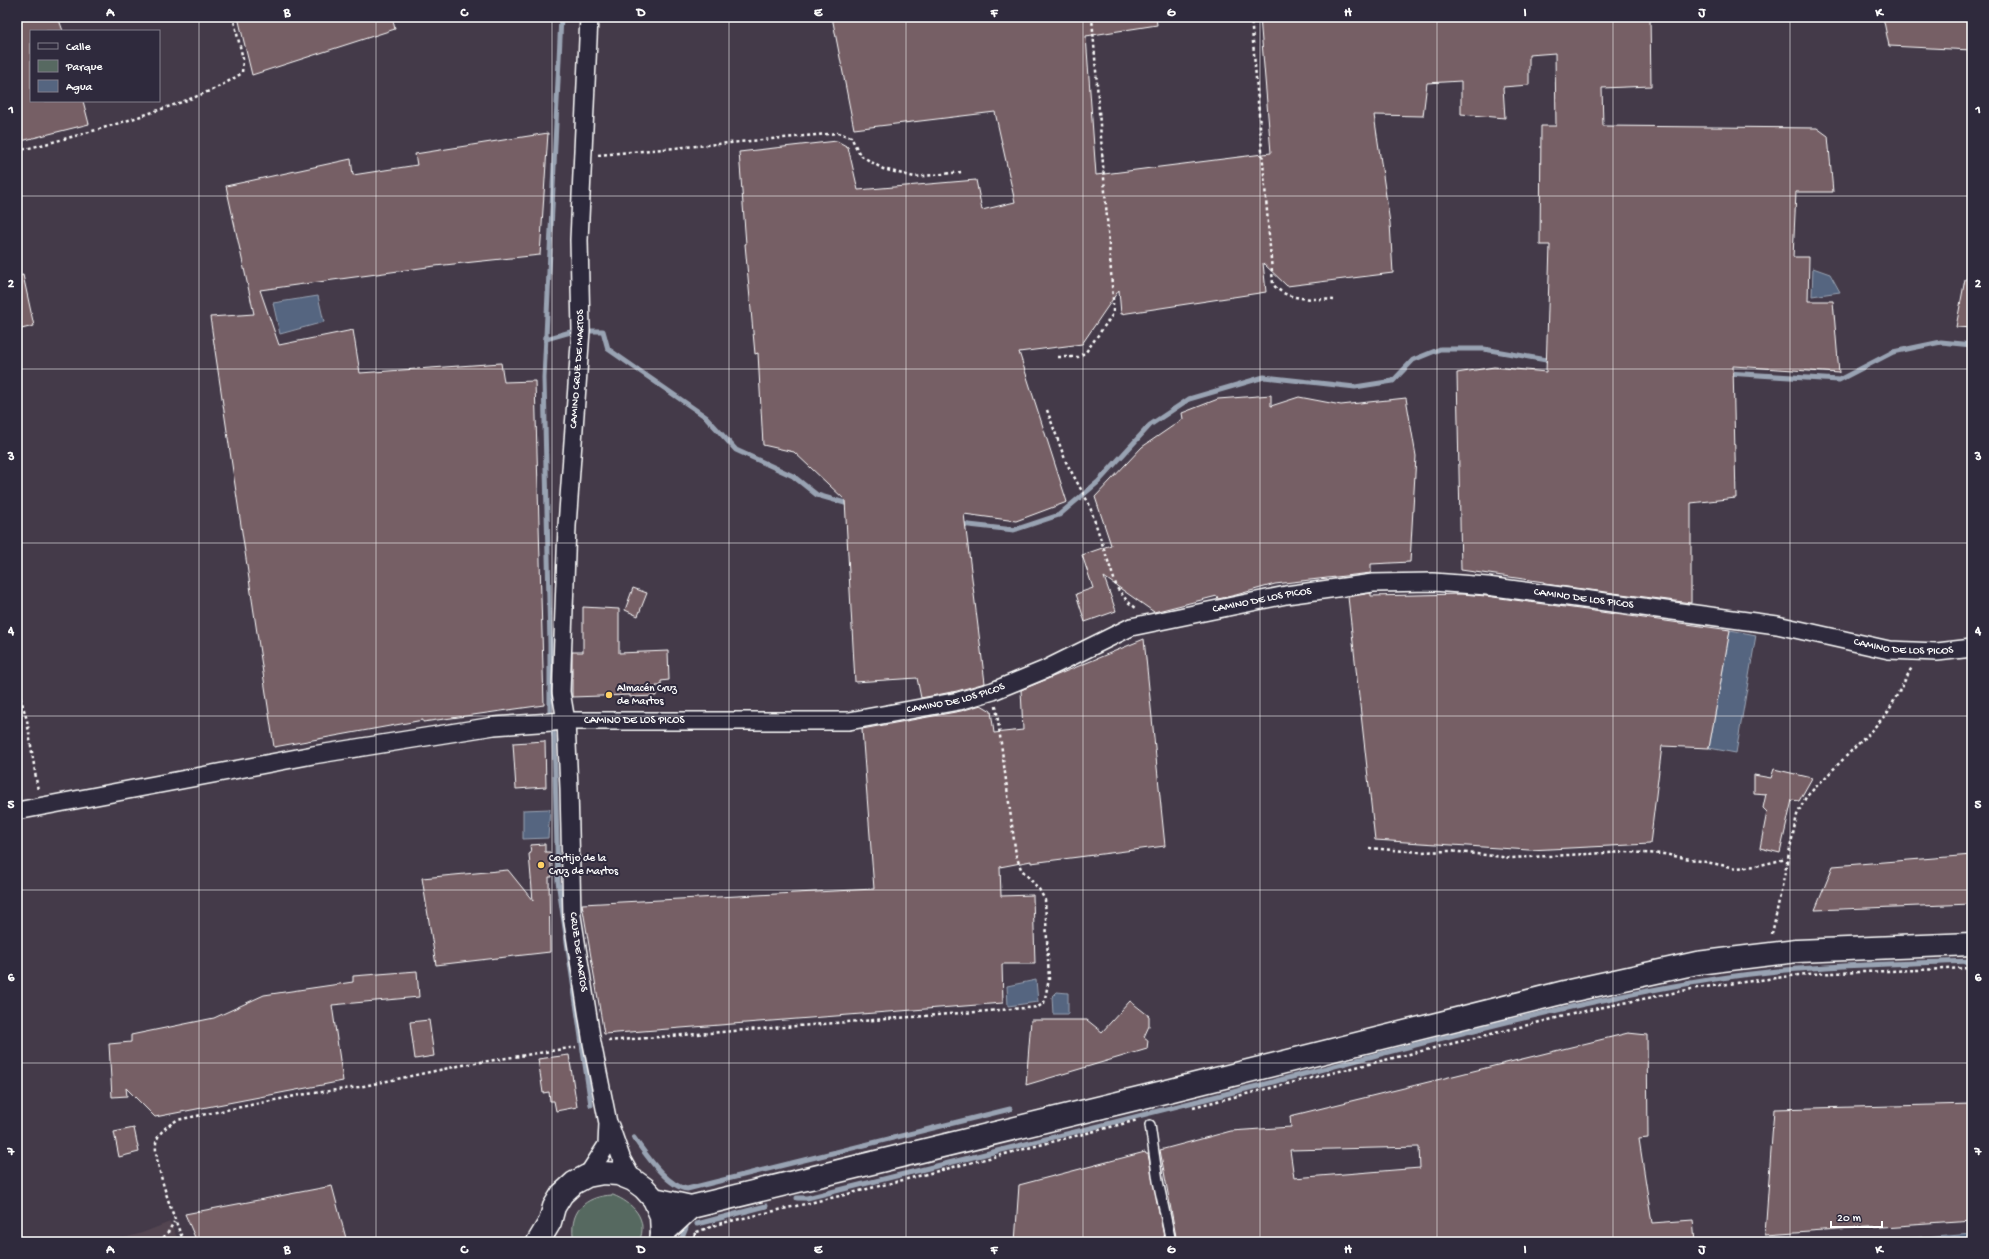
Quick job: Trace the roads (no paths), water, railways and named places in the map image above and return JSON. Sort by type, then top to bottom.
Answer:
[{"type":"main road","points":[[654,1199],[691,1207],[1168,1092],[1565,992],[1697,963],[1797,951],[1972,944]]},
{"type":"main road","points":[[538,1242],[550,1232],[554,1207],[562,1194],[574,1183],[587,1176],[603,1173],[618,1174],[633,1180],[644,1188],[654,1199],[661,1216],[662,1238]]},
{"type":"main road","points":[[662,1238],[691,1207]]},
{"type":"street","name":"CAMINO CRUZ DE MARTOS","points":[[556,721],[561,692],[567,526],[581,330],[579,240],[584,156],[589,17]]},
{"type":"street","name":"CAMINO DE LOS PICOS","points":[[17,811],[40,808],[163,782],[313,755],[494,726],[556,721],[849,721],[959,701],[993,691],[1044,670],[1131,627],[1286,595],[1372,583],[1433,582],[1487,586],[1777,625],[1889,650],[1937,652],[1972,648]]},
{"type":"street","name":"CRUZ DE MARTOS","points":[[556,721],[572,916],[592,1043],[608,1123],[607,1145],[587,1176]]},
{"type":"street","points":[[608,1123],[613,1132],[622,1160],[633,1180]]},
{"type":"lane","points":[[1147,1122],[1171,1242]]},
{"type":"water","points":[[1813,268],[1830,274],[1840,292],[1812,296]]},
{"type":"water","points":[[318,296],[324,322],[280,334],[273,303]]},
{"type":"water","points":[[1730,630],[1756,635],[1736,753],[1709,748]]},
{"type":"water","points":[[550,809],[548,838],[523,839],[523,810]]},
{"type":"water","points":[[1036,980],[1038,1002],[1008,1006],[1007,986]]},
{"type":"water","points":[[1057,992],[1068,993],[1068,1014],[1053,1014],[1052,997]]},
{"type":"water","points":[[1972,1233],[1972,1242],[1876,1242],[1876,1241]]},
{"type":"waterway","points":[[561,17],[544,378],[550,645],[550,713],[554,737],[558,881],[591,1105]]},
{"type":"waterway","points":[[546,339],[574,331]]},
{"type":"waterway","points":[[589,331],[603,331],[608,349],[706,417],[736,450],[793,476],[817,495],[852,505]]},
{"type":"waterway","points":[[1727,373],[1839,380],[1893,352],[1941,342],[1972,345]]},
{"type":"waterway","points":[[960,524],[1014,530],[1059,515],[1098,482],[1150,425],[1189,399],[1264,377],[1355,387],[1393,381],[1413,360],[1440,349],[1484,349],[1552,361]]},
{"type":"waterway","points":[[797,1198],[807,1198],[1084,1130],[1481,1028],[1656,989],[1747,974],[1811,968],[1875,964],[1972,961]]},
{"type":"waterway","points":[[634,1138],[651,1161],[665,1176],[679,1187],[687,1189],[1010,1109]]},
{"type":"waterway","points":[[697,1224],[766,1206]]},
{"type":"waterway","points":[[680,1242],[686,1228]]},
{"type":"place","name":"Almacén Cruz de Martos","points":[[609,695]]},
{"type":"place","name":"Cortijo de la Cruz de Martos","points":[[541,865]]}]
